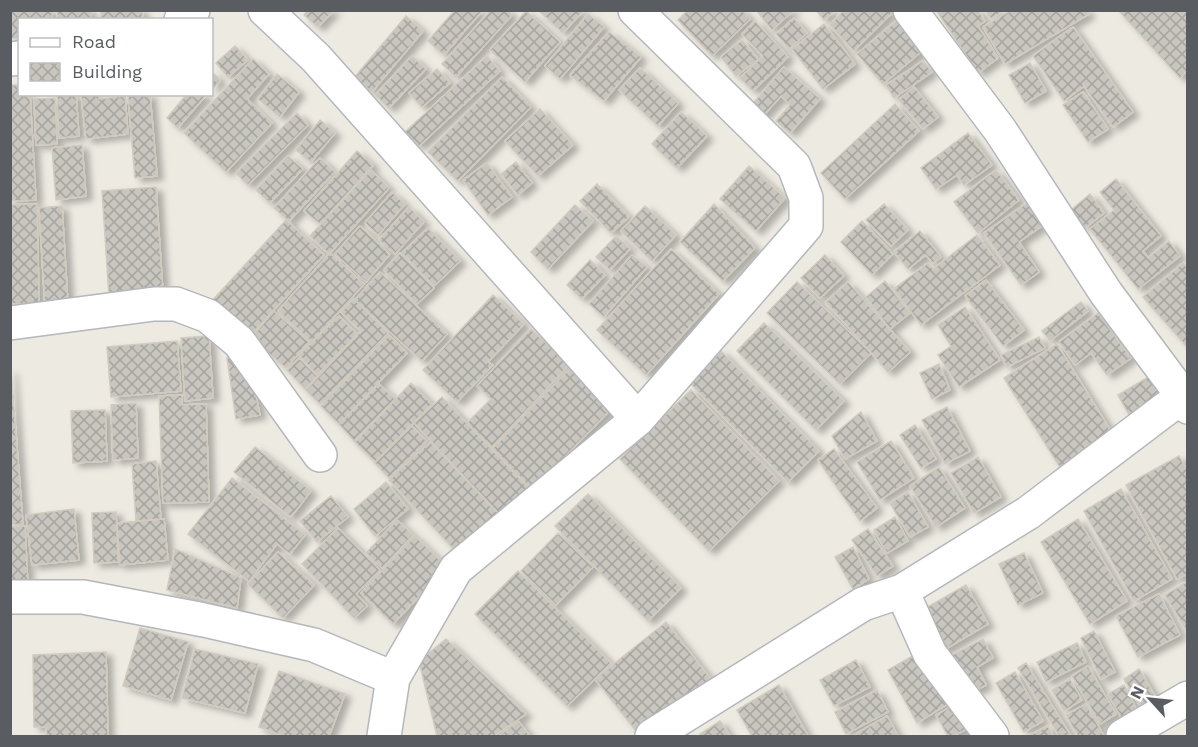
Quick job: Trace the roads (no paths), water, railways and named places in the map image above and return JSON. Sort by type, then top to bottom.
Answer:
[{"type":"street","points":[[266,10],[316,58],[638,419]]},
{"type":"street","points":[[384,736],[393,678],[456,569],[638,419],[806,226],[807,198],[794,166],[635,10]]},
{"type":"street","points":[[652,736],[863,604],[902,591],[1028,513],[1186,398],[1106,293],[1000,130],[910,10]]},
{"type":"street","points":[[10,323],[154,304],[176,304],[208,316],[239,342],[320,455]]},
{"type":"street","points":[[902,591],[930,654],[992,736]]},
{"type":"street","points":[[10,597],[83,597],[204,620],[314,645],[393,678]]},
{"type":"street","points":[[1123,736],[1188,698]]}]
